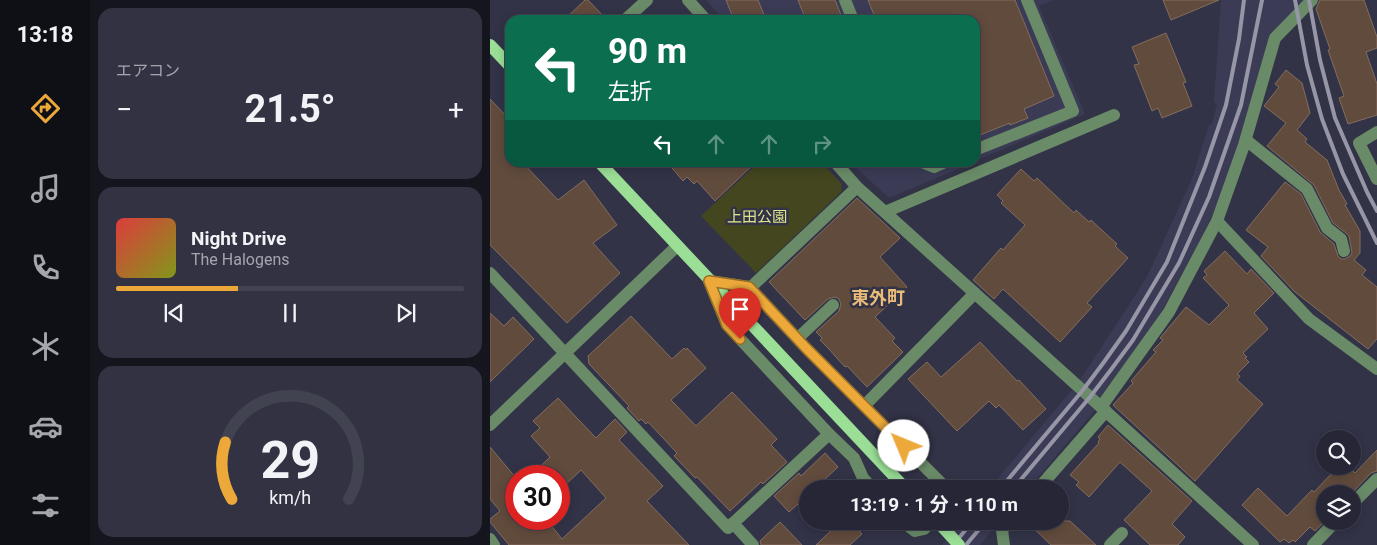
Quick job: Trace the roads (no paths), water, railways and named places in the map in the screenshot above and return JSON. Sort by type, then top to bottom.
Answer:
[{"type":"main road","points":[[490,45],[505,61]]},
{"type":"main road","points":[[604,167],[898,480]]},
{"type":"main road","points":[[945,530],[959,545]]},
{"type":"street","points":[[630,15],[647,0]]},
{"type":"street","points":[[688,0],[702,15]]},
{"type":"street","points":[[845,0],[851,15]]},
{"type":"street","points":[[980,148],[1073,111],[1027,0]]},
{"type":"street","points":[[1045,480],[1104,408],[1169,312],[1217,221],[1246,140],[1275,38],[1312,0]]},
{"type":"street","points":[[885,212],[1114,115]]},
{"type":"street","points":[[1377,132],[1359,143],[1377,179]]},
{"type":"street","points":[[1246,140],[1307,190],[1327,228],[1341,239],[1344,250]]},
{"type":"street","points":[[839,167],[857,187],[1104,408],[1253,545]]},
{"type":"street","points":[[750,288],[857,187]]},
{"type":"street","points":[[1217,221],[1308,319],[1377,369]]},
{"type":"street","points":[[490,425],[677,246]]},
{"type":"street","points":[[490,273],[728,528],[829,434]]},
{"type":"street","points":[[709,281],[749,287],[937,480]]},
{"type":"street","points":[[709,281],[727,325],[829,434],[854,458],[865,480]]},
{"type":"street","points":[[864,406],[975,293]]},
{"type":"street","points":[[798,338],[833,305]]},
{"type":"street","points":[[1361,495],[1377,479]]},
{"type":"street","points":[[733,524],[753,545]]},
{"type":"street","points":[[1002,530],[1004,545]]},
{"type":"street","points":[[1313,545],[1327,530]]},
{"type":"street","points":[[1110,545],[1122,533]]},
{"type":"street","points":[[490,539],[494,545]]},
{"type":"railway","points":[[1008,480],[1104,362],[1126,331],[1167,262],[1205,167],[1226,105],[1239,39],[1244,0]]},
{"type":"railway","points":[[1021,480],[1090,397],[1133,340],[1179,263],[1209,197],[1241,105],[1262,0]]},
{"type":"railway","points":[[1295,0],[1307,65],[1322,119],[1343,174],[1377,243]]},
{"type":"railway","points":[[1309,0],[1320,60],[1335,118],[1377,211]]},
{"type":"railway","points":[[953,545],[966,530]]},
{"type":"railway","points":[[966,545],[978,530]]},
{"type":"district","name":"東外町","points":[[878,298]]},
{"type":"park label","name":"上田公園","points":[[757,217]]}]
